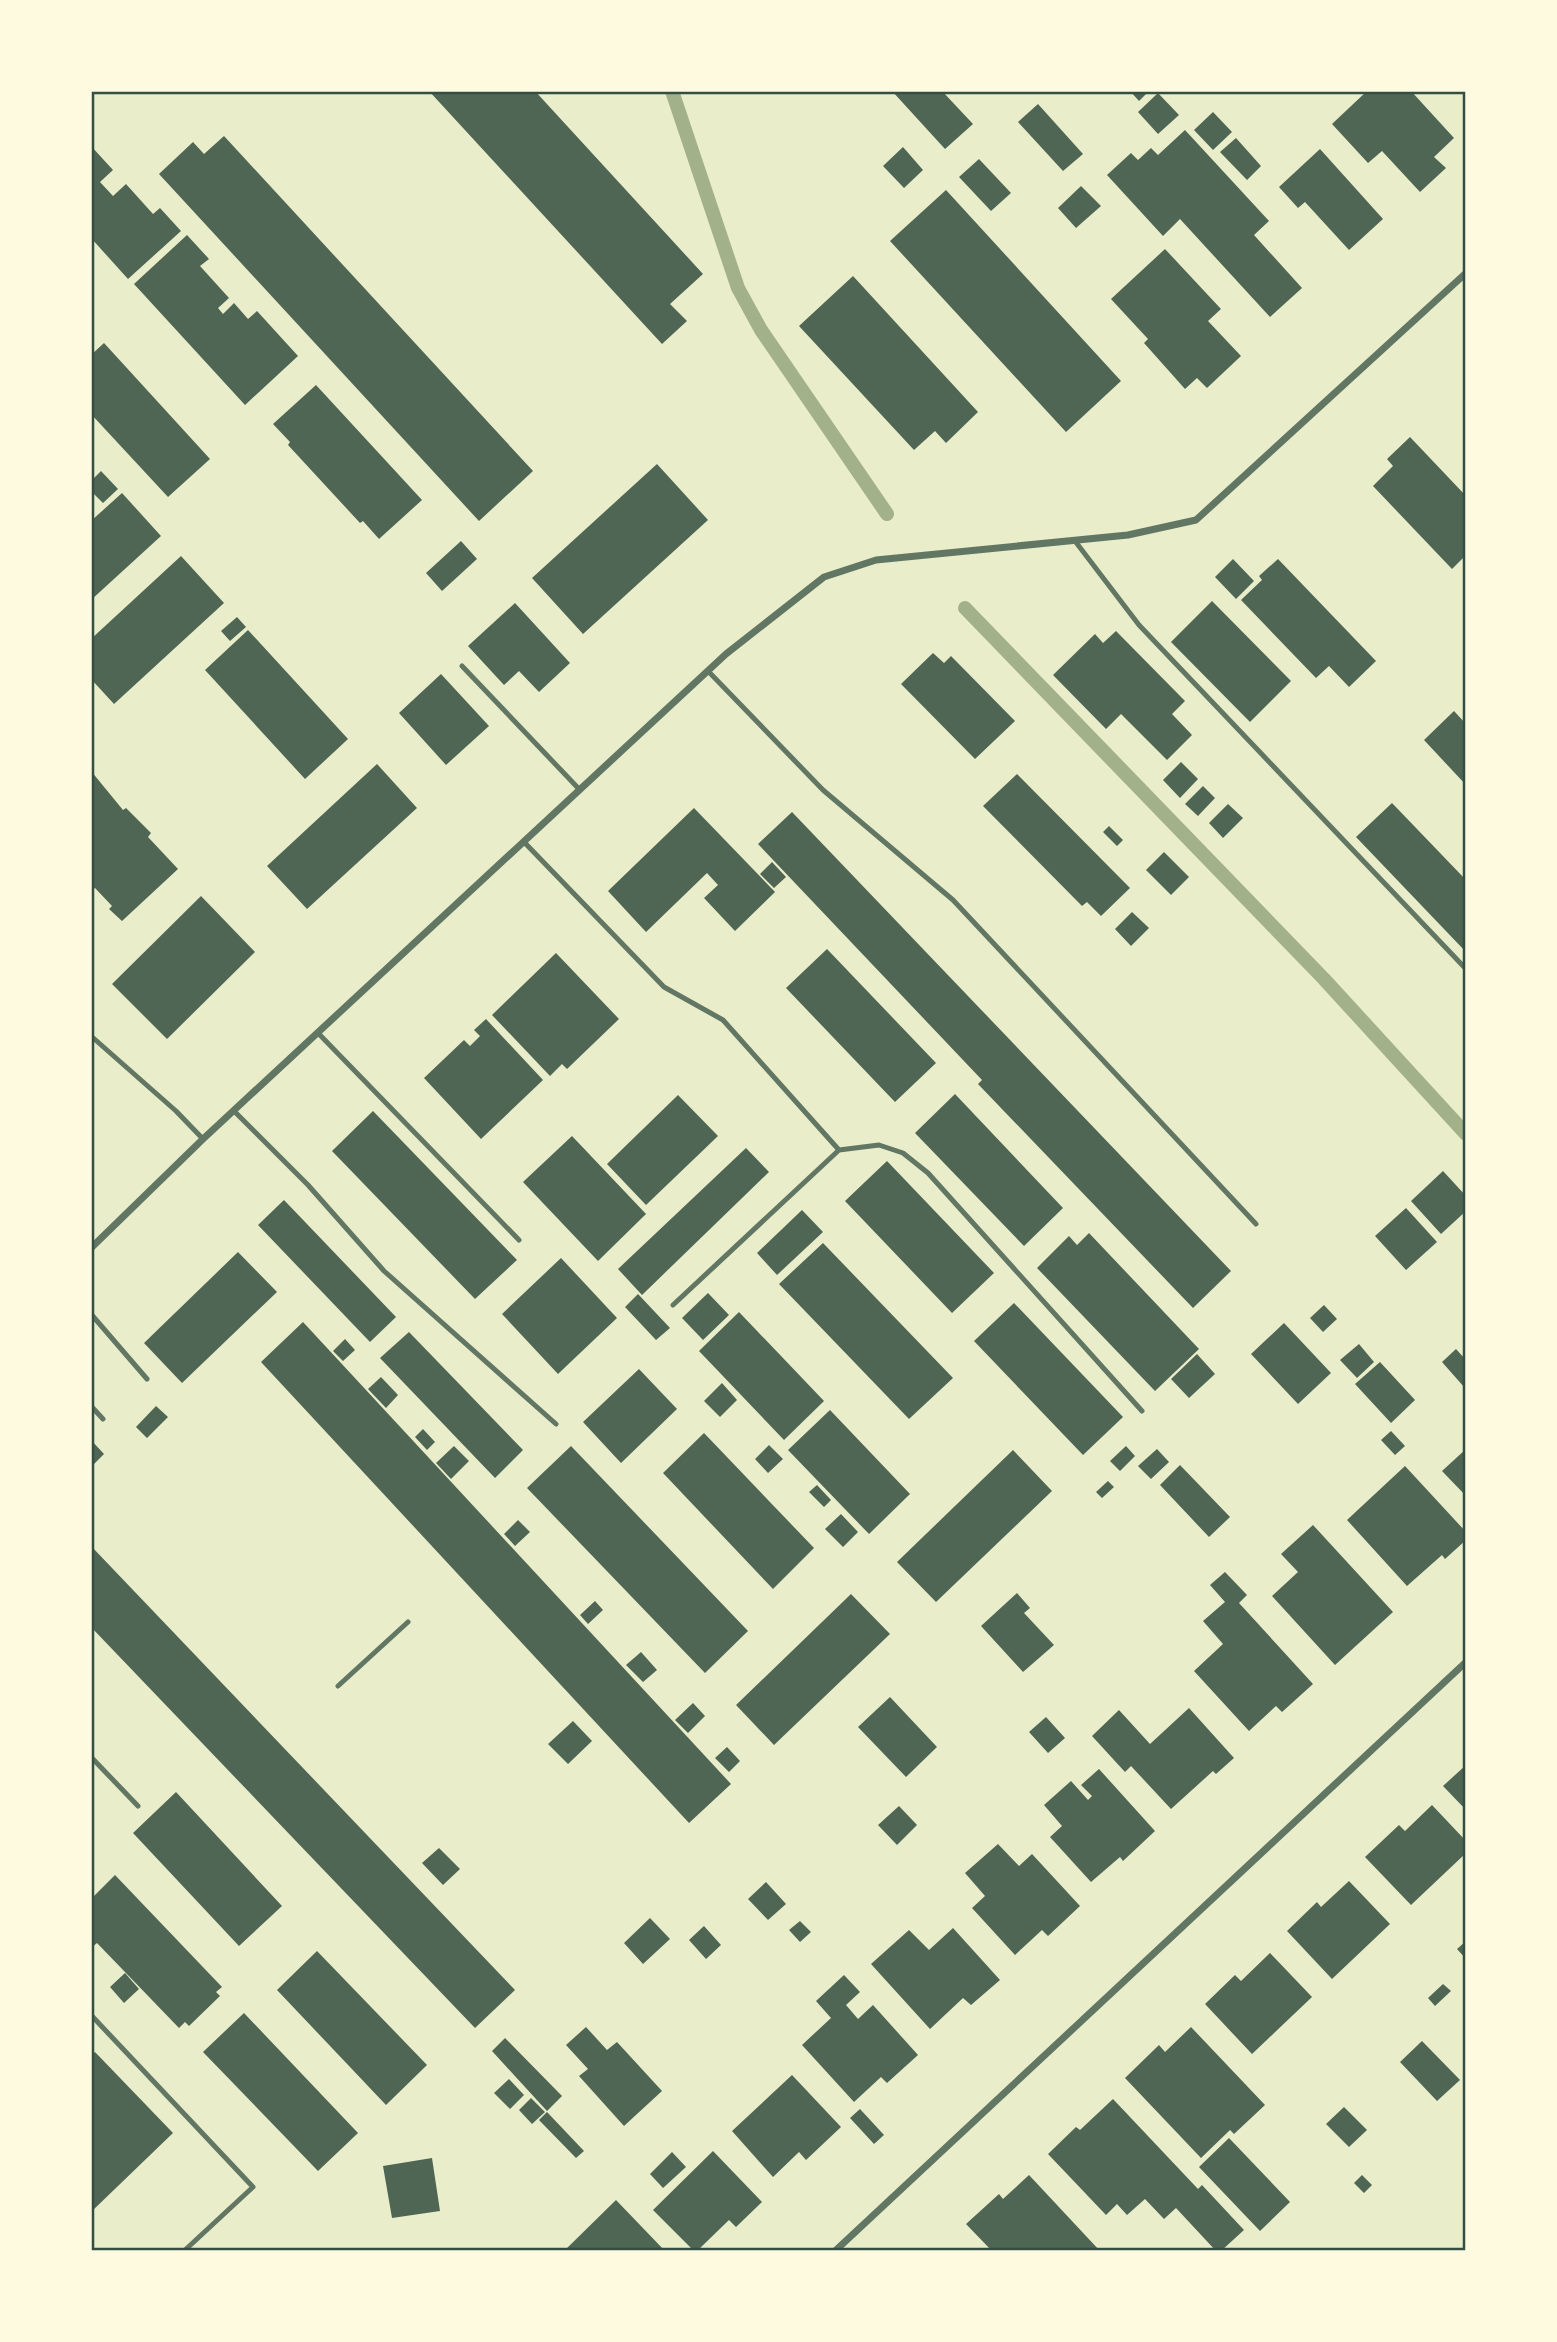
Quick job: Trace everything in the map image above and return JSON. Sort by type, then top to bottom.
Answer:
[{"type":"street","points":[[91,1248],[203,1139],[726,654],[824,578],[876,560],[1128,535],[1196,520],[1466,273]]},
{"type":"street","points":[[835,2251],[1466,1662]]},
{"type":"lane","points":[[1075,541],[1139,625],[1466,969]]},
{"type":"lane","points":[[462,666],[579,789]]},
{"type":"lane","points":[[708,671],[822,790],[953,900],[1256,1224]]},
{"type":"lane","points":[[524,842],[664,987],[723,1020],[839,1150]]},
{"type":"lane","points":[[318,1032],[519,1240]]},
{"type":"lane","points":[[91,1036],[176,1111],[203,1139]]},
{"type":"lane","points":[[234,1111],[308,1185],[384,1271],[556,1424]]},
{"type":"lane","points":[[673,1305],[839,1150],[879,1146],[903,1153],[928,1173],[1142,1411]]},
{"type":"lane","points":[[91,1314],[147,1379]]},
{"type":"lane","points":[[91,1406],[103,1419]]},
{"type":"lane","points":[[338,1686],[408,1622]]},
{"type":"lane","points":[[91,1756],[138,1806]]},
{"type":"lane","points":[[91,2015],[253,2187],[184,2251]]},
{"type":"building","points":[[429,91],[535,91],[703,274],[670,304],[687,321],[662,344]]},
{"type":"building","points":[[892,91],[942,91],[973,124],[945,149]]},
{"type":"building","points":[[1130,91],[1149,91],[1139,101]]},
{"type":"building","points":[[1367,91],[1375,91],[1378,94],[1381,91],[1411,91],[1454,138],[1434,157],[1446,168],[1420,192],[1382,151],[1368,163],[1332,124]]},
{"type":"building","points":[[1158,93],[1179,115],[1158,134],[1138,112]]},
{"type":"building","points":[[1038,104],[1083,154],[1063,171],[1018,122]]},
{"type":"building","points":[[1213,112],[1232,132],[1213,150],[1194,130]]},
{"type":"building","points":[[1185,130],[1269,221],[1254,235],[1302,288],[1270,317],[1180,219],[1163,236],[1107,175],[1131,153],[1138,160],[1151,148],[1158,155]]},
{"type":"building","points":[[224,136],[533,471],[479,521],[159,174],[193,142],[204,154]]},
{"type":"building","points":[[1236,138],[1261,166],[1247,180],[1220,152]]},
{"type":"building","points":[[91,146],[113,170],[100,182],[113,196],[126,184],[153,214],[160,208],[181,231],[128,279],[91,238]]},
{"type":"building","points":[[903,147],[923,170],[904,188],[883,166]]},
{"type":"building","points":[[1320,149],[1383,219],[1349,250],[1305,202],[1298,208],[1279,187]]},
{"type":"building","points":[[979,159],[1011,193],[991,211],[959,177]]},
{"type":"building","points":[[1081,186],[1101,206],[1076,228],[1058,208]]},
{"type":"building","points":[[946,190],[1121,381],[1066,432],[890,241]]},
{"type":"building","points":[[187,235],[209,259],[200,266],[229,298],[218,308],[223,314],[234,303],[248,319],[257,311],[298,356],[245,405],[134,284]]},
{"type":"building","points":[[1165,249],[1221,309],[1208,321],[1241,356],[1207,388],[1197,378],[1185,389],[1144,343],[1148,339],[1111,299]]},
{"type":"building","points":[[853,276],[978,412],[946,443],[935,431],[914,450],[799,326]]},
{"type":"building","points":[[104,343],[210,459],[168,497],[91,414],[91,355]]},
{"type":"building","points":[[316,385],[422,500],[379,539],[363,521],[360,523],[288,445],[290,442],[273,424]]},
{"type":"building","points":[[1410,437],[1466,496],[1466,555],[1452,569],[1373,486],[1393,466],[1387,459]]},
{"type":"building","points":[[657,464],[708,520],[583,634],[532,578]]},
{"type":"building","points":[[101,471],[118,489],[103,503],[91,491],[91,481]]},
{"type":"building","points":[[122,493],[161,536],[91,600],[91,521]]},
{"type":"building","points":[[461,541],[477,559],[442,591],[426,573]]},
{"type":"building","points":[[181,556],[224,603],[114,704],[91,679],[91,639]]},
{"type":"building","points":[[1233,559],[1254,581],[1236,599],[1215,577]]},
{"type":"building","points":[[1278,559],[1376,661],[1349,687],[1329,666],[1316,678],[1241,600],[1262,580],[1259,576]]},
{"type":"building","points":[[1212,601],[1291,681],[1250,722],[1171,642]]},
{"type":"building","points":[[515,603],[570,663],[539,692],[519,671],[504,685],[468,646]]},
{"type":"building","points":[[237,617],[246,627],[230,641],[221,631]]},
{"type":"building","points":[[248,630],[348,739],[305,779],[205,670]]},
{"type":"building","points":[[1116,631],[1185,701],[1172,714],[1192,735],[1167,760],[1121,714],[1106,729],[1053,675],[1095,634],[1103,643]]},
{"type":"building","points":[[933,653],[944,663],[951,656],[1015,721],[975,759],[901,684]]},
{"type":"building","points":[[441,674],[489,726],[446,765],[399,713]]},
{"type":"building","points":[[1454,711],[1466,724],[1466,785],[1424,740]]},
{"type":"building","points":[[1181,762],[1198,779],[1180,798],[1163,780]]},
{"type":"building","points":[[377,764],[417,808],[307,909],[267,866]]},
{"type":"building","points":[[91,771],[123,810],[126,808],[151,833],[148,837],[178,869],[122,921],[109,909],[112,906],[95,888],[91,889]]},
{"type":"building","points":[[1017,774],[1130,888],[1101,916],[1087,902],[1082,906],[983,806]]},
{"type":"building","points":[[1203,786],[1215,798],[1198,816],[1185,804]]},
{"type":"building","points":[[1392,803],[1466,880],[1466,952],[1356,837]]},
{"type":"building","points":[[1228,804],[1243,818],[1223,838],[1209,823]]},
{"type":"building","points":[[694,808],[775,892],[735,931],[704,898],[718,885],[707,873],[646,932],[608,891]]},
{"type":"building","points":[[792,812],[1231,1271],[1193,1308],[978,1084],[982,1080],[758,844]]},
{"type":"building","points":[[1109,826],[1123,840],[1117,846],[1103,832]]},
{"type":"building","points":[[1164,852],[1189,877],[1171,895],[1146,870]]},
{"type":"building","points":[[772,862],[786,877],[774,888],[760,874]]},
{"type":"building","points":[[201,896],[255,952],[167,1039],[112,984]]},
{"type":"building","points":[[1132,912],[1149,928],[1131,946],[1115,929]]},
{"type":"building","points":[[827,949],[936,1063],[895,1102],[786,988]]},
{"type":"building","points":[[556,953],[619,1019],[567,1069],[562,1064],[550,1076],[492,1015]]},
{"type":"building","points":[[486,1019],[543,1080],[481,1139],[424,1078],[464,1040],[470,1046],[480,1036],[474,1030]]},
{"type":"building","points":[[955,1094],[1063,1208],[1024,1246],[915,1133]]},
{"type":"building","points":[[678,1095],[718,1136],[646,1205],[607,1164]]},
{"type":"building","points":[[373,1111],[517,1260],[475,1299],[332,1151]]},
{"type":"building","points":[[572,1136],[646,1214],[598,1261],[523,1182]]},
{"type":"building","points":[[746,1148],[769,1172],[642,1295],[618,1269]]},
{"type":"building","points":[[887,1161],[994,1273],[952,1313],[845,1201]]},
{"type":"building","points":[[1443,1171],[1466,1196],[1466,1211],[1441,1234],[1411,1201]]},
{"type":"building","points":[[284,1200],[396,1317],[370,1342],[258,1225]]},
{"type":"building","points":[[1406,1208],[1437,1242],[1406,1270],[1375,1236]]},
{"type":"building","points":[[802,1210],[823,1232],[777,1275],[757,1253]]},
{"type":"building","points":[[1089,1233],[1199,1349],[1155,1391],[1037,1268],[1069,1236],[1077,1245]]},
{"type":"building","points":[[823,1243],[953,1378],[909,1419],[779,1284]]},
{"type":"building","points":[[238,1252],[277,1292],[182,1383],[144,1343]]},
{"type":"building","points":[[561,1258],[617,1318],[558,1374],[502,1314]]},
{"type":"building","points":[[708,1293],[729,1315],[703,1340],[682,1318]]},
{"type":"building","points":[[638,1294],[670,1328],[656,1340],[625,1307]]},
{"type":"building","points":[[1014,1303],[1123,1417],[1083,1455],[974,1341]]},
{"type":"building","points":[[1324,1305],[1337,1319],[1323,1332],[1310,1318]]},
{"type":"building","points":[[739,1312],[824,1401],[784,1440],[699,1351]]},
{"type":"building","points":[[303,1322],[731,1784],[689,1823],[261,1362]]},
{"type":"building","points":[[1284,1323],[1331,1373],[1298,1404],[1251,1354]]},
{"type":"building","points":[[409,1332],[523,1450],[495,1478],[380,1358]]},
{"type":"building","points":[[345,1339],[355,1350],[343,1361],[333,1351]]},
{"type":"building","points":[[1359,1344],[1374,1362],[1357,1378],[1340,1360]]},
{"type":"building","points":[[1456,1349],[1466,1360],[1464,1387],[1442,1362]]},
{"type":"building","points":[[1197,1354],[1215,1374],[1189,1398],[1171,1379]]},
{"type":"building","points":[[1380,1362],[1415,1400],[1391,1423],[1355,1384]]},
{"type":"building","points":[[639,1369],[677,1409],[621,1463],[583,1422]]},
{"type":"building","points":[[381,1377],[398,1395],[386,1408],[368,1389]]},
{"type":"building","points":[[722,1383],[737,1400],[720,1417],[704,1401]]},
{"type":"building","points":[[156,1406],[168,1417],[147,1438],[136,1427]]},
{"type":"building","points":[[830,1410],[910,1494],[869,1534],[788,1450]]},
{"type":"building","points":[[423,1429],[435,1442],[427,1450],[415,1437]]},
{"type":"building","points":[[1391,1431],[1405,1446],[1395,1455],[1381,1440]]},
{"type":"building","points":[[704,1433],[814,1548],[773,1589],[663,1473]]},
{"type":"building","points":[[91,1440],[104,1454],[91,1467]]},
{"type":"building","points":[[769,1445],[783,1459],[768,1473],[755,1459]]},
{"type":"building","points":[[454,1446],[469,1461],[451,1479],[436,1463]]},
{"type":"building","points":[[571,1446],[748,1631],[705,1673],[527,1488]]},
{"type":"building","points":[[1126,1446],[1135,1456],[1120,1471],[1110,1461]]},
{"type":"building","points":[[1157,1449],[1169,1462],[1151,1479],[1138,1466]]},
{"type":"building","points":[[1466,1449],[1466,1496],[1442,1471]]},
{"type":"building","points":[[1013,1450],[1052,1491],[936,1602],[897,1562]]},
{"type":"building","points":[[1180,1465],[1230,1517],[1209,1537],[1160,1485]]},
{"type":"building","points":[[1405,1466],[1466,1532],[1466,1540],[1445,1559],[1442,1555],[1407,1586],[1347,1520]]},
{"type":"building","points":[[1108,1481],[1114,1487],[1102,1498],[1096,1492]]},
{"type":"building","points":[[817,1485],[831,1500],[824,1507],[809,1492]]},
{"type":"building","points":[[841,1514],[858,1532],[843,1547],[825,1529]]},
{"type":"building","points":[[518,1520],[530,1532],[515,1546],[504,1534]]},
{"type":"building","points":[[1313,1525],[1393,1612],[1335,1665],[1272,1596],[1298,1572],[1281,1554]]},
{"type":"building","points":[[91,1546],[515,1990],[475,2028],[91,1627]]},
{"type":"building","points":[[1225,1572],[1247,1595],[1239,1603],[1313,1684],[1282,1712],[1276,1706],[1249,1731],[1194,1671],[1223,1644],[1203,1621],[1225,1602],[1210,1585]]},
{"type":"building","points":[[1017,1593],[1030,1608],[1024,1613],[1054,1645],[1023,1672],[981,1626]]},
{"type":"building","points":[[851,1594],[890,1634],[774,1745],[736,1705]]},
{"type":"building","points":[[595,1601],[603,1610],[588,1624],[580,1615]]},
{"type":"building","points":[[641,1652],[657,1670],[643,1682],[626,1665]]},
{"type":"building","points":[[890,1697],[937,1747],[906,1777],[858,1727]]},
{"type":"building","points":[[693,1703],[705,1716],[688,1733],[675,1720]]},
{"type":"building","points":[[1189,1708],[1234,1758],[1216,1774],[1213,1771],[1171,1809],[1131,1766],[1125,1772],[1092,1736],[1119,1710],[1150,1744]]},
{"type":"building","points":[[1046,1717],[1065,1738],[1048,1753],[1029,1732]]},
{"type":"building","points":[[573,1721],[592,1741],[568,1764],[548,1744]]},
{"type":"building","points":[[727,1747],[740,1761],[729,1772],[715,1758]]},
{"type":"building","points":[[1466,1765],[1466,1810],[1443,1786]]},
{"type":"building","points":[[1099,1769],[1155,1831],[1123,1861],[1120,1857],[1091,1882],[1050,1837],[1062,1826],[1044,1805],[1071,1781],[1088,1800],[1092,1796],[1081,1785]]},
{"type":"building","points":[[176,1792],[282,1906],[239,1946],[133,1833]]},
{"type":"building","points":[[1432,1805],[1466,1841],[1466,1853],[1411,1905],[1365,1857],[1399,1825],[1405,1831]]},
{"type":"building","points":[[899,1806],[917,1825],[897,1845],[878,1825]]},
{"type":"building","points":[[998,1844],[1019,1866],[1032,1854],[1080,1906],[1048,1936],[1042,1930],[1015,1955],[972,1908],[985,1896],[965,1873]]},
{"type":"building","points":[[439,1848],[460,1869],[443,1885],[422,1863]]},
{"type":"building","points":[[115,1875],[222,1987],[216,1992],[220,1996],[189,2026],[185,2022],[179,2028],[97,1943],[91,1948],[91,1899]]},
{"type":"building","points":[[1349,1881],[1390,1924],[1332,1979],[1287,1931],[1317,1902],[1321,1907]]},
{"type":"building","points":[[766,1882],[786,1904],[768,1920],[748,1899]]},
{"type":"building","points":[[650,1918],[670,1939],[643,1964],[624,1943]]},
{"type":"building","points":[[800,1921],[811,1932],[800,1942],[789,1930]]},
{"type":"building","points":[[704,1926],[721,1945],[706,1959],[689,1940]]},
{"type":"building","points":[[953,1928],[1000,1980],[971,2005],[963,1998],[930,2029],[871,1964],[909,1930],[929,1950]]},
{"type":"building","points":[[1466,1941],[1466,1959],[1457,1949]]},
{"type":"building","points":[[317,1951],[427,2065],[386,2105],[277,1990]]},
{"type":"building","points":[[1270,1953],[1312,1997],[1252,2054],[1205,2004],[1235,1975],[1241,1981]]},
{"type":"building","points":[[125,1973],[139,1989],[124,2003],[110,1987]]},
{"type":"building","points":[[844,1975],[860,1992],[846,2005],[858,2019],[873,2005],[918,2055],[887,2083],[881,2077],[854,2102],[802,2045],[831,2018],[816,2001]]},
{"type":"building","points":[[1443,1984],[1451,1991],[1435,2006],[1428,1998]]},
{"type":"building","points":[[244,2013],[358,2133],[318,2171],[203,2052]]},
{"type":"building","points":[[586,2027],[607,2050],[617,2042],[662,2091],[624,2126],[579,2076],[588,2069],[566,2045]]},
{"type":"building","points":[[1191,2027],[1265,2105],[1234,2134],[1230,2130],[1201,2158],[1125,2078],[1159,2045],[1165,2052]]},
{"type":"building","points":[[505,2038],[562,2096],[547,2111],[492,2051]]},
{"type":"building","points":[[1422,2041],[1460,2080],[1437,2101],[1400,2062]]},
{"type":"building","points":[[95,2052],[173,2133],[91,2212],[91,2056]]},
{"type":"building","points":[[792,2075],[841,2127],[806,2160],[799,2152],[773,2177],[732,2131]]},
{"type":"building","points":[[509,2079],[524,2095],[510,2109],[494,2093]]},
{"type":"building","points":[[531,2098],[545,2112],[532,2124],[519,2110]]},
{"type":"building","points":[[1113,2099],[1198,2189],[1202,2185],[1244,2230],[1221,2251],[1216,2251],[1176,2208],[1164,2219],[1145,2199],[1127,2215],[1117,2204],[1106,2215],[1048,2154],[1076,2127],[1080,2130]]},
{"type":"building","points":[[1344,2107],[1367,2130],[1349,2147],[1326,2124]]},
{"type":"building","points":[[860,2109],[884,2135],[874,2144],[850,2118]]},
{"type":"building","points":[[547,2112],[584,2151],[576,2158],[539,2120]]},
{"type":"building","points":[[1229,2138],[1290,2202],[1260,2231],[1199,2167]]},
{"type":"building","points":[[713,2151],[762,2202],[736,2227],[729,2220],[694,2251],[653,2210]]},
{"type":"building","points":[[672,2152],[686,2167],[663,2188],[650,2174]]},
{"type":"building","points":[[432,2158],[440,2211],[392,2218],[383,2166]]},
{"type":"building","points":[[1029,2175],[1100,2251],[992,2251],[966,2224],[999,2194],[1003,2199]]},
{"type":"building","points":[[1362,2175],[1372,2185],[1364,2193],[1354,2183]]},
{"type":"building","points":[[616,2200],[665,2251],[564,2251]]},
{"type":"waterway","points":[[672,91],[738,288],[761,330],[887,514]]},
{"type":"waterway","points":[[965,608],[1324,979],[1466,1134]]}]
